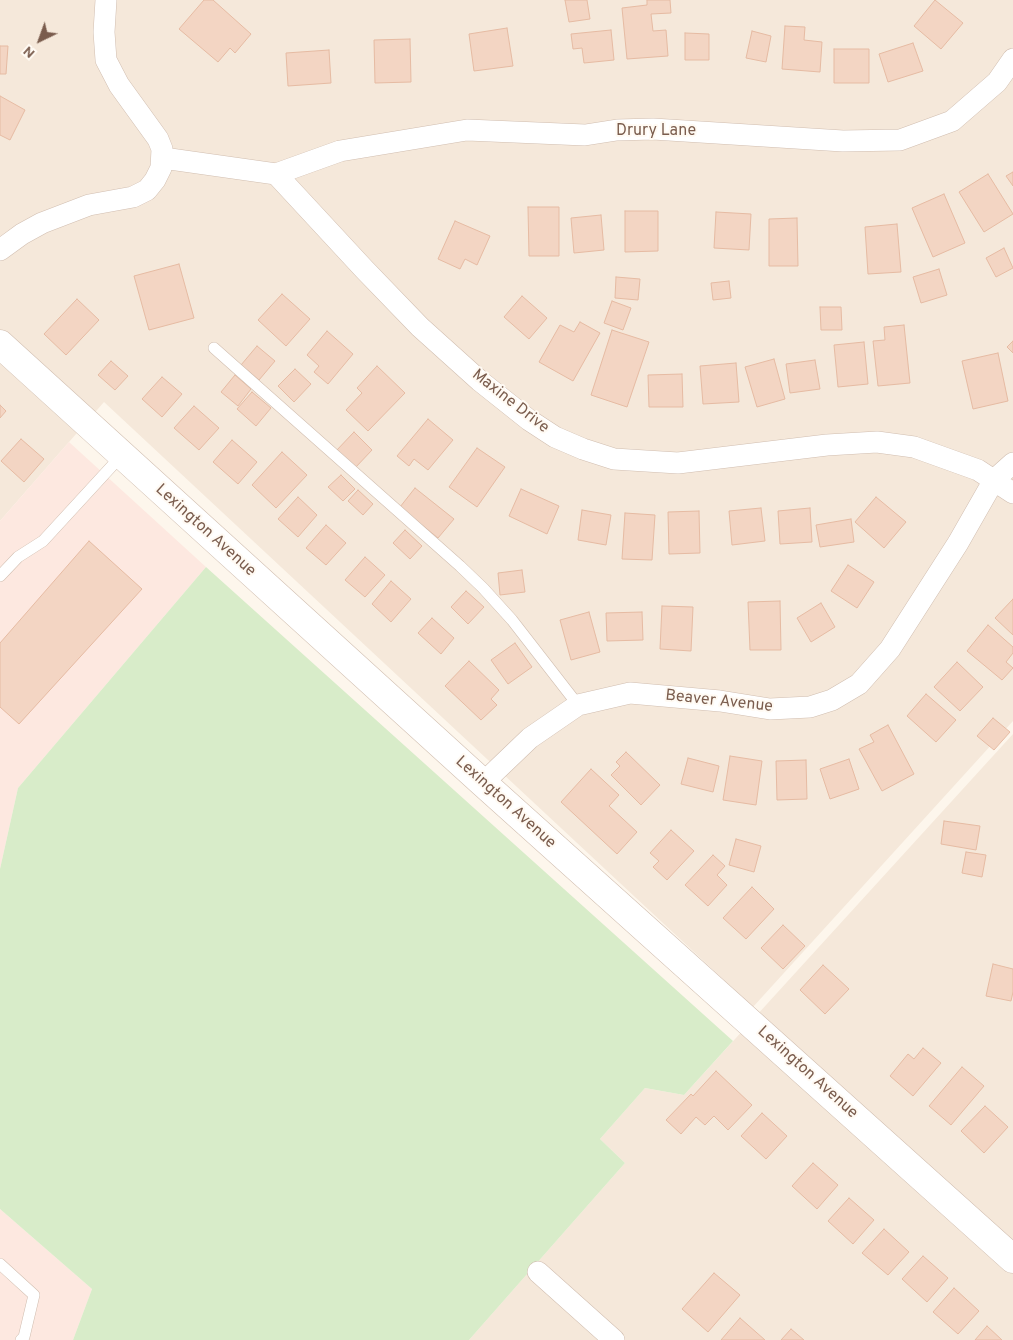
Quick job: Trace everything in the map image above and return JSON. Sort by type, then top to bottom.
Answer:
[{"type":"street","points":[[0,250],[22,234],[42,223],[89,205],[133,197],[147,190],[161,168],[162,149],[158,139],[119,85],[106,60],[104,40],[106,0]]},
{"type":"street","name":"Drury Lane","points":[[276,174],[340,151],[467,130],[585,135],[617,130],[654,129],[843,141],[900,140],[952,120],[997,82],[1013,59]]},
{"type":"street","points":[[162,158],[276,174]]},
{"type":"street","name":"Maxine Drive","points":[[276,174],[420,327],[480,381],[529,420],[555,437],[614,459],[678,464],[877,442],[914,447],[978,470],[1013,493]]},
{"type":"street","name":"Lexington Avenue","points":[[0,344],[483,783],[1013,1259]]},
{"type":"street","name":"Beaver Avenue","points":[[483,783],[530,738],[578,705],[630,693],[720,701],[770,709],[810,707],[832,700],[859,684],[890,649],[958,543],[994,480],[1013,463]]},
{"type":"street","points":[[538,1272],[614,1340]]},
{"type":"lane","points":[[214,348],[483,588],[512,620],[578,705]]},
{"type":"lane","points":[[0,576],[18,557],[43,541],[122,455]]},
{"type":"lane","points":[[0,1264],[34,1295],[24,1337],[21,1340]]},
{"type":"shaded area","points":[[0,0],[1013,0],[1013,721],[753,1007],[104,402],[0,521]]},
{"type":"shaded area","points":[[69,442],[206,567],[18,788],[0,869],[0,521]]},
{"type":"shaded area","points":[[1013,734],[1013,1340],[469,1340],[625,1163],[600,1139],[645,1088],[684,1095]]},
{"type":"shaded area","points":[[0,1209],[92,1289],[73,1340],[0,1340]]},
{"type":"green space","points":[[206,567],[733,1041],[684,1095],[645,1088],[600,1139],[625,1163],[469,1340],[73,1340],[92,1289],[0,1209],[0,869],[18,788]]},
{"type":"building","points":[[204,0],[213,0],[251,34],[235,53],[230,48],[218,62],[179,29]]},
{"type":"building","points":[[565,0],[587,0],[590,19],[569,22]]},
{"type":"building","points":[[647,0],[670,0],[671,13],[651,14],[653,31],[666,30],[668,56],[627,59],[622,8],[647,5]]},
{"type":"building","points":[[935,0],[963,23],[941,49],[914,26]]},
{"type":"building","points":[[785,26],[805,27],[804,40],[822,42],[820,72],[782,69]]},
{"type":"building","points":[[507,28],[513,66],[474,71],[469,34]]},
{"type":"building","points":[[611,30],[614,60],[584,63],[582,48],[573,49],[571,34]]},
{"type":"building","points":[[752,31],[771,36],[766,62],[746,58]]},
{"type":"building","points":[[685,33],[709,34],[709,60],[685,60]]},
{"type":"building","points":[[410,39],[411,82],[375,83],[374,40]]},
{"type":"building","points":[[913,43],[923,71],[888,82],[879,54]]},
{"type":"building","points":[[0,46],[8,46],[6,74],[0,74]]},
{"type":"building","points":[[834,49],[869,49],[869,83],[834,83]]},
{"type":"building","points":[[329,50],[331,83],[288,86],[286,53]]},
{"type":"building","points":[[0,96],[25,110],[10,140],[0,135]]},
{"type":"building","points":[[1013,172],[1013,186],[1006,176]]},
{"type":"building","points":[[988,174],[1013,214],[984,232],[959,192]]},
{"type":"building","points":[[944,194],[965,243],[933,257],[912,208]]},
{"type":"building","points":[[528,207],[559,207],[559,256],[529,256]]},
{"type":"building","points":[[625,211],[658,211],[658,251],[625,252]]},
{"type":"building","points":[[716,212],[751,214],[749,250],[714,248]]},
{"type":"building","points":[[601,215],[604,250],[574,253],[571,218]]},
{"type":"building","points":[[797,218],[798,266],[769,266],[769,219]]},
{"type":"building","points":[[455,221],[490,236],[477,265],[465,259],[460,269],[438,259]]},
{"type":"building","points":[[897,224],[901,272],[868,274],[865,227]]},
{"type":"building","points":[[1004,248],[1013,268],[996,277],[986,258]]},
{"type":"building","points":[[179,264],[194,318],[149,330],[134,276]]},
{"type":"building","points":[[939,269],[947,295],[921,303],[913,277]]},
{"type":"building","points":[[616,277],[640,279],[638,300],[615,298]]},
{"type":"building","points":[[729,281],[731,298],[713,300],[711,283]]},
{"type":"building","points":[[282,294],[310,319],[286,346],[258,320]]},
{"type":"building","points":[[522,296],[547,318],[529,339],[504,317]]},
{"type":"building","points":[[77,299],[99,320],[66,355],[44,334]]},
{"type":"building","points":[[612,301],[631,308],[623,330],[604,323]]},
{"type":"building","points":[[820,307],[841,307],[842,330],[821,330]]},
{"type":"building","points":[[580,322],[600,333],[573,381],[539,362],[560,325],[574,332]]},
{"type":"building","points":[[904,325],[910,383],[878,386],[873,341],[885,340],[884,327]]},
{"type":"building","points":[[612,330],[649,342],[627,407],[591,395]]},
{"type":"building","points":[[327,331],[353,354],[328,384],[314,372],[319,366],[307,355]]},
{"type":"building","points":[[1013,341],[1013,353],[1007,347]]},
{"type":"building","points":[[864,342],[868,384],[838,387],[834,345]]},
{"type":"building","points":[[257,346],[275,361],[259,380],[241,365]]},
{"type":"building","points":[[998,353],[1008,401],[973,409],[962,361]]},
{"type":"building","points":[[774,359],[785,399],[757,407],[745,367]]},
{"type":"building","points":[[815,360],[820,389],[790,393],[786,364]]},
{"type":"building","points":[[111,361],[128,376],[115,390],[98,375]]},
{"type":"building","points":[[736,363],[739,402],[703,404],[700,366]]},
{"type":"building","points":[[377,366],[405,393],[368,431],[346,410],[362,393],[357,388]]},
{"type":"building","points":[[295,369],[311,384],[294,402],[278,386]]},
{"type":"building","points":[[682,374],[683,407],[649,407],[648,375]]},
{"type":"building","points":[[235,375],[251,389],[238,406],[221,392]]},
{"type":"building","points":[[162,377],[182,394],[162,417],[142,399]]},
{"type":"building","points":[[252,392],[271,408],[256,426],[237,409]]},
{"type":"building","points":[[0,405],[6,411],[0,418]]},
{"type":"building","points":[[194,406],[219,428],[199,450],[174,428]]},
{"type":"building","points":[[428,419],[453,440],[428,470],[414,459],[409,466],[397,456]]},
{"type":"building","points":[[354,432],[372,450],[355,468],[336,451]]},
{"type":"building","points":[[21,439],[44,459],[24,482],[1,461]]},
{"type":"building","points":[[232,440],[257,462],[238,484],[213,462]]},
{"type":"building","points":[[477,448],[505,467],[477,507],[449,487]]},
{"type":"building","points":[[282,452],[307,475],[276,508],[252,485]]},
{"type":"building","points":[[341,475],[355,489],[343,501],[328,487]]},
{"type":"building","points":[[415,488],[454,519],[438,538],[400,507]]},
{"type":"building","points":[[521,489],[559,506],[547,534],[509,516]]},
{"type":"building","points":[[358,490],[373,504],[363,515],[348,501]]},
{"type":"building","points":[[298,497],[317,515],[298,537],[278,519]]},
{"type":"building","points":[[876,497],[906,522],[884,548],[855,522]]},
{"type":"building","points":[[761,508],[765,541],[732,545],[729,511]]},
{"type":"building","points":[[810,508],[812,542],[780,544],[778,511]]},
{"type":"building","points":[[582,510],[611,515],[606,545],[578,540]]},
{"type":"building","points":[[699,511],[700,553],[669,554],[668,512]]},
{"type":"building","points":[[625,513],[655,515],[652,560],[622,559]]},
{"type":"building","points":[[851,519],[854,542],[820,547],[816,525]]},
{"type":"building","points":[[326,525],[346,543],[326,565],[306,548]]},
{"type":"building","points":[[405,530],[422,546],[410,559],[393,543]]},
{"type":"building","points":[[89,541],[142,589],[19,724],[0,707],[0,643]]},
{"type":"building","points":[[365,557],[385,575],[365,597],[345,580]]},
{"type":"building","points":[[848,565],[874,582],[857,608],[831,591]]},
{"type":"building","points":[[522,570],[525,592],[500,595],[498,573]]},
{"type":"building","points":[[391,581],[411,599],[391,622],[372,604]]},
{"type":"building","points":[[466,591],[484,607],[468,624],[451,607]]},
{"type":"building","points":[[1013,599],[1013,635],[995,618]]},
{"type":"building","points":[[780,601],[781,650],[750,650],[748,602]]},
{"type":"building","points":[[821,603],[835,627],[811,642],[797,618]]},
{"type":"building","points":[[662,606],[693,607],[691,651],[660,649]]},
{"type":"building","points":[[589,612],[600,652],[571,660],[560,620]]},
{"type":"building","points":[[642,612],[643,640],[607,641],[606,613]]},
{"type":"building","points":[[432,618],[454,638],[441,654],[418,633]]},
{"type":"building","points":[[988,625],[1013,647],[1013,653],[1006,662],[1013,668],[1002,680],[967,651]]},
{"type":"building","points":[[515,643],[532,667],[508,684],[491,660]]},
{"type":"building","points":[[469,661],[499,690],[491,699],[497,705],[481,720],[445,686]]},
{"type":"building","points":[[957,662],[983,687],[960,711],[934,687]]},
{"type":"building","points":[[926,694],[956,720],[936,742],[907,716]]},
{"type":"building","points":[[993,718],[1010,732],[994,750],[977,736]]},
{"type":"building","points":[[888,725],[914,774],[882,791],[859,749],[874,742],[870,735]]},
{"type":"building","points":[[626,752],[660,785],[641,805],[611,775],[620,766],[616,762]]},
{"type":"building","points":[[730,756],[762,761],[756,805],[723,800]]},
{"type":"building","points":[[688,758],[719,766],[713,792],[681,784]]},
{"type":"building","points":[[849,759],[859,789],[830,799],[820,769]]},
{"type":"building","points":[[806,760],[807,799],[777,800],[776,761]]},
{"type":"building","points":[[591,769],[619,795],[609,806],[637,832],[617,854],[561,802]]},
{"type":"building","points":[[944,821],[980,826],[976,850],[941,844]]},
{"type":"building","points":[[671,830],[694,851],[667,880],[653,867],[659,861],[650,853]]},
{"type":"building","points":[[736,839],[761,846],[754,872],[729,865]]},
{"type":"building","points":[[966,852],[986,855],[982,877],[962,873]]},
{"type":"building","points":[[713,855],[725,866],[717,875],[727,885],[708,906],[685,885]]},
{"type":"building","points":[[752,887],[774,909],[746,939],[723,918]]},
{"type":"building","points":[[783,925],[805,946],[783,969],[761,948]]},
{"type":"building","points":[[993,964],[1013,969],[1011,1001],[986,996]]},
{"type":"building","points":[[823,965],[849,989],[825,1014],[800,990]]},
{"type":"building","points":[[923,1048],[941,1063],[913,1096],[890,1076],[908,1054],[914,1059]]},
{"type":"building","points":[[962,1067],[984,1086],[951,1125],[929,1106]]},
{"type":"building","points":[[716,1071],[752,1105],[728,1130],[714,1116],[705,1125],[696,1117],[681,1134],[666,1120],[691,1094],[693,1096]]},
{"type":"building","points":[[985,1106],[1008,1127],[984,1153],[961,1131]]},
{"type":"building","points":[[762,1113],[787,1136],[766,1159],[741,1136]]},
{"type":"building","points":[[813,1163],[838,1185],[817,1209],[792,1186]]},
{"type":"building","points":[[849,1198],[874,1220],[853,1244],[828,1221]]},
{"type":"building","points":[[884,1229],[909,1252],[888,1275],[862,1253]]},
{"type":"building","points":[[923,1256],[948,1278],[927,1302],[902,1279]]},
{"type":"building","points":[[714,1273],[740,1295],[708,1332],[682,1309]]},
{"type":"building","points":[[954,1288],[979,1311],[958,1334],[933,1312]]},
{"type":"building","points":[[740,1318],[765,1340],[721,1340]]},
{"type":"building","points":[[987,1326],[1002,1340],[975,1340]]},
{"type":"building","points":[[791,1329],[804,1340],[781,1340]]}]
